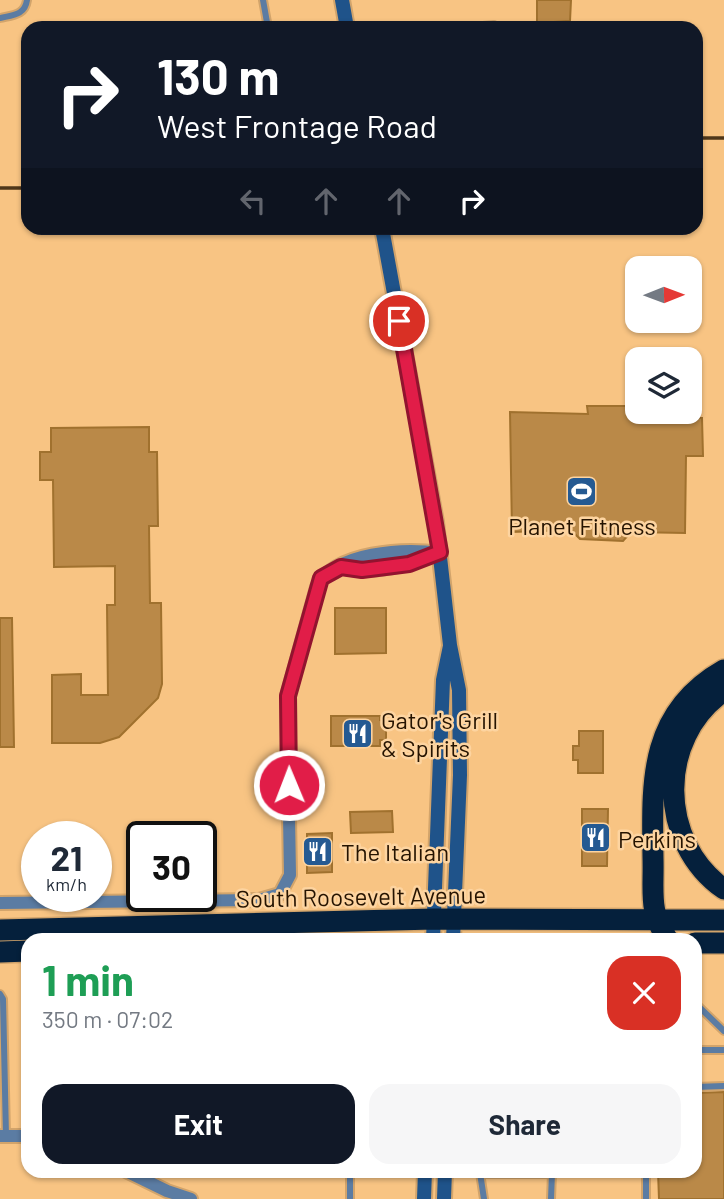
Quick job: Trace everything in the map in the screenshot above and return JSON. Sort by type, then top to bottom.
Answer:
[{"type":"highway","points":[[663,933],[654,920],[652,786],[655,763],[662,742],[684,702],[724,670]]},
{"type":"highway","points":[[724,691],[706,706],[684,739],[677,760],[673,798],[678,826],[692,858],[724,890]]},
{"type":"highway","name":"South Roosevelt Avenue","points":[[0,930],[444,929],[654,920],[724,920]]},
{"type":"highway","points":[[0,952],[21,951]]},
{"type":"main road","points":[[342,0],[346,21]]},
{"type":"main road","points":[[383,235],[440,552],[461,715],[444,929]]},
{"type":"main road","points":[[444,929],[443,680],[450,645]]},
{"type":"main road","points":[[424,1199],[425,1178]]},
{"type":"main road","points":[[444,1199],[445,1178]]},
{"type":"street","points":[[0,903],[259,900],[280,894],[290,875],[287,708],[290,683],[317,587],[327,572],[341,567],[362,570],[397,565],[440,552]]},
{"type":"street","points":[[3,1136],[21,1136]]},
{"type":"street","points":[[140,1178],[191,1199]]},
{"type":"lane","points":[[0,18],[20,14],[26,9],[27,0]]},
{"type":"lane","points":[[263,0],[267,21]]},
{"type":"lane","points":[[0,994],[3,999],[3,1136]]},
{"type":"lane","points":[[702,1010],[724,1031]]},
{"type":"lane","points":[[702,1050],[724,1049]]},
{"type":"lane","points":[[702,1087],[724,1086]]},
{"type":"lane","points":[[349,1199],[350,1178]]},
{"type":"lane","points":[[481,1178],[484,1199]]},
{"type":"lane","points":[[551,1199],[552,1178]]},
{"type":"lane","points":[[646,1178],[646,1199]]},
{"type":"building","points":[[537,0],[571,0],[570,21],[537,21]]},
{"type":"building","points":[[587,406],[625,406],[625,424],[702,424],[702,418],[703,456],[686,456],[685,533],[631,532],[623,541],[580,539],[571,530],[512,532],[510,412],[588,414]]},
{"type":"building","points":[[149,427],[149,452],[157,452],[158,526],[149,526],[150,603],[161,603],[162,684],[158,698],[119,737],[100,743],[52,743],[52,675],[81,674],[81,695],[108,695],[107,605],[115,605],[115,566],[54,567],[53,480],[40,480],[40,452],[51,452],[51,428]]},
{"type":"building","points":[[335,608],[386,608],[386,653],[335,654]]},
{"type":"building","points":[[0,618],[12,618],[14,747],[0,747]]},
{"type":"building","points":[[331,716],[380,716],[380,720],[386,720],[386,740],[380,740],[380,746],[331,746]]},
{"type":"building","points":[[579,731],[603,731],[603,773],[578,773],[578,760],[573,760],[573,746],[579,746]]},
{"type":"building","name":"Perkins","points":[[582,809],[608,809],[607,866],[582,866]]},
{"type":"building","points":[[392,811],[393,832],[351,833],[350,812]]},
{"type":"building","points":[[332,833],[332,872],[307,873],[307,834]]},
{"type":"building","points":[[724,1092],[724,1199],[659,1199],[658,1178],[702,1178],[702,1093]]},
{"type":"railway","points":[[703,138],[724,138]]},
{"type":"railway","points":[[0,188],[21,188]]},
{"type":"place","name":"Planet Fitness","points":[[582,491]]},
{"type":"place","name":"Gator's Grill & Spirits","points":[[358,733]]},
{"type":"place","name":"Perkins","points":[[595,838]]},
{"type":"place","name":"The Italian","points":[[318,851]]},
{"type":"route","points":[[289,785],[287,708],[290,683],[321,578],[327,572],[341,567],[362,570],[409,564],[440,552],[399,321]]}]
